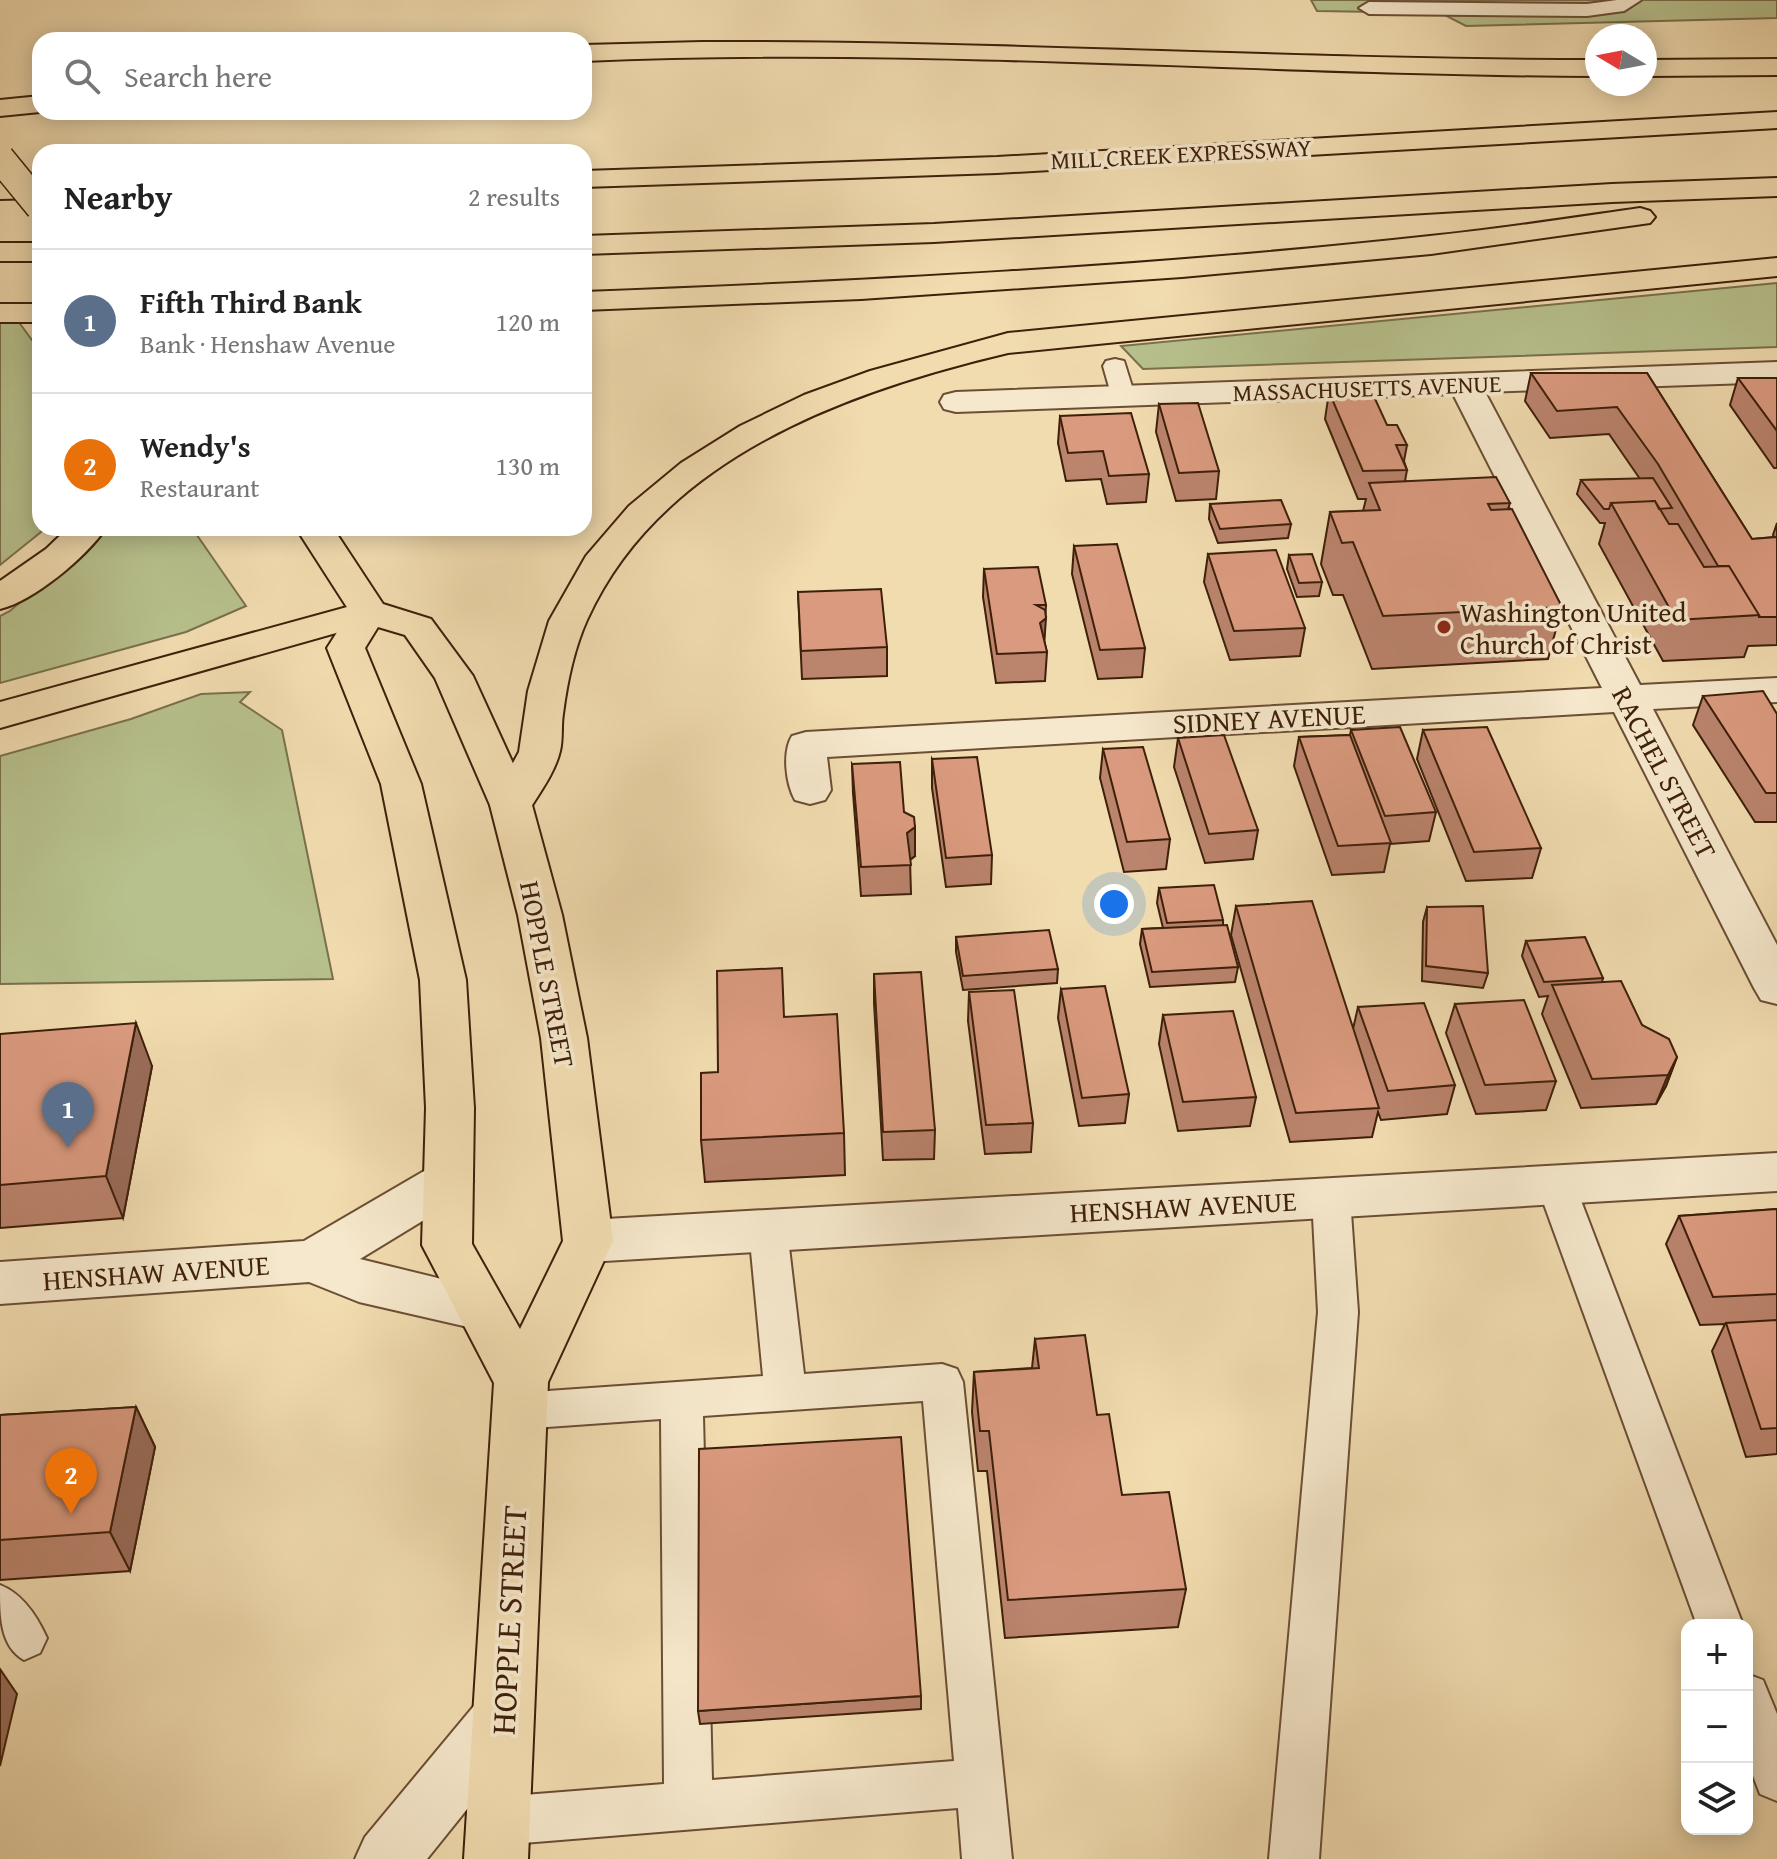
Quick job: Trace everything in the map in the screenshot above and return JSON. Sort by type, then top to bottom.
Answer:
[{"type":"main road","points":[[592,53],[976,51],[1437,67],[1585,68]]},
{"type":"main road","points":[[1657,68],[1777,67]]},
{"type":"main road","points":[[0,108],[32,105]]},
{"type":"main road","name":"MILL CREEK EXPRESSWAY","points":[[592,179],[997,165],[1777,120]]},
{"type":"main road","points":[[0,158],[32,197]]},
{"type":"main road","points":[[592,245],[934,233],[1612,193],[1777,187]]},
{"type":"main road","points":[[0,190],[32,189]]},
{"type":"main road","points":[[592,301],[1000,281],[1431,245],[1635,219],[1705,192]]},
{"type":"main road","points":[[0,252],[32,252]]},
{"type":"main road","points":[[511,805],[540,755],[542,716],[551,674],[568,621],[593,569],[623,529],[675,485],[745,439],[808,405],[868,380],[937,358],[1008,343],[1777,267]]},
{"type":"main road","points":[[0,313],[32,313]]},
{"type":"main road","points":[[0,598],[59,557],[80,536]]},
{"type":"main road","points":[[321,536],[369,612]]},
{"type":"main road","points":[[0,715],[369,612]]},
{"type":"main road","points":[[369,612],[346,648],[401,784],[443,980],[450,1108],[447,1245],[481,1308],[520,1396]]},
{"type":"main road","name":"HOPPLE STREET","points":[[369,612],[418,627],[427,639],[454,676],[511,805],[540,915],[564,1038],[588,1241],[520,1396],[497,1840]]},
{"type":"street","name":"MASSACHUSETTS AVENUE","points":[[956,402],[1118,381],[1465,385],[1777,372]]},
{"type":"street","name":"RACHEL STREET","points":[[1465,385],[1777,988]]},
{"type":"street","name":"SIDNEY AVENUE","points":[[810,790],[806,745],[1777,690]]},
{"type":"street","name":"HENSHAW AVENUE","points":[[588,1241],[1777,1172]]},
{"type":"street","name":"HENSHAW AVENUE","points":[[0,1283],[313,1261],[448,1181]]},
{"type":"street","name":"HENSHAW AVENUE","points":[[313,1261],[359,1281],[481,1308]]},
{"type":"street","points":[[387,1859],[504,1716]]},
{"type":"lane","points":[[1369,8],[1587,10],[1617,7],[1632,0]]},
{"type":"lane","points":[[1556,1185],[1718,1619]]},
{"type":"lane","points":[[1294,1859],[1338,1312],[1331,1198]]},
{"type":"lane","points":[[768,1230],[785,1393]]},
{"type":"lane","points":[[520,1396],[682,1400],[942,1382],[987,1859]]},
{"type":"lane","points":[[682,1400],[688,1806]]},
{"type":"lane","points":[[1753,1712],[1777,1777]]},
{"type":"lane","points":[[497,1840],[688,1806],[979,1783]]},
{"type":"green space","points":[[1311,0],[1777,0],[1777,18],[1466,26],[1441,13],[1317,11]]},
{"type":"green space","points":[[1777,283],[1777,347],[1143,369],[1121,346]]},
{"type":"green space","points":[[18,321],[32,340],[32,536],[36,536],[0,565],[0,323]]},
{"type":"green space","points":[[96,536],[198,536],[246,606],[186,632],[0,683],[0,616],[10,611]]},
{"type":"green space","points":[[250,692],[240,702],[282,730],[333,979],[0,984],[0,756],[131,719],[201,694]]},
{"type":"building","points":[[1531,373],[1647,373],[1752,539],[1777,537],[1777,617],[1759,617],[1729,566],[1718,566],[1658,464],[1617,407],[1557,411]]},
{"type":"building","points":[[1738,378],[1777,378],[1777,431]]},
{"type":"building","points":[[1371,390],[1387,425],[1397,425],[1407,445],[1396,445],[1407,470],[1363,471],[1329,392]]},
{"type":"building","points":[[1198,403],[1219,471],[1179,473],[1159,404]]},
{"type":"building","points":[[1131,413],[1149,474],[1109,476],[1103,451],[1068,453],[1060,416]]},
{"type":"building","points":[[1496,477],[1510,503],[1488,504],[1491,510],[1512,509],[1562,607],[1383,616],[1353,542],[1342,543],[1330,512],[1380,510],[1369,483]]},
{"type":"building","points":[[1653,478],[1672,508],[1659,509],[1655,501],[1611,503],[1609,509],[1604,509],[1581,480]]},
{"type":"building","points":[[1281,500],[1291,524],[1220,529],[1210,504]]},
{"type":"building","points":[[1655,501],[1669,524],[1678,524],[1704,567],[1729,566],[1759,615],[1676,620],[1611,503]]},
{"type":"building","points":[[1117,544],[1145,648],[1100,650],[1074,546]]},
{"type":"building","points":[[1276,550],[1305,628],[1234,631],[1208,554]]},
{"type":"building","points":[[1312,554],[1322,582],[1299,583],[1289,555]]},
{"type":"building","points":[[1038,567],[1046,605],[1036,605],[1045,610],[1046,618],[1040,623],[1047,652],[997,654],[984,569]]},
{"type":"building","points":[[881,589],[887,647],[801,651],[798,592]]},
{"type":"building","points":[[1763,691],[1777,714],[1777,793],[1766,793],[1703,696]]},
{"type":"building","points":[[1400,727],[1436,812],[1385,816],[1351,730]]},
{"type":"building","points":[[1487,727],[1541,848],[1474,852],[1423,730]]},
{"type":"building","points":[[1224,735],[1258,830],[1209,834],[1178,738]]},
{"type":"building","points":[[1350,735],[1391,843],[1338,846],[1299,737]]},
{"type":"building","points":[[1143,747],[1170,839],[1127,842],[1103,749]]},
{"type":"building","points":[[977,757],[992,855],[946,858],[932,759]]},
{"type":"building","points":[[900,762],[904,812],[914,817],[915,827],[907,833],[911,865],[861,867],[852,764]]},
{"type":"building","points":[[1214,885],[1223,920],[1167,923],[1159,888]]},
{"type":"building","points":[[1312,901],[1379,1108],[1296,1113],[1236,906]]},
{"type":"building","points":[[1483,906],[1488,973],[1426,966],[1427,907]]},
{"type":"building","points":[[1227,925],[1238,967],[1152,972],[1142,929]]},
{"type":"building","points":[[1049,930],[1058,969],[963,976],[956,937]]},
{"type":"building","points":[[1585,937],[1603,978],[1544,982],[1526,941]]},
{"type":"building","points":[[782,968],[784,1017],[837,1014],[844,1133],[701,1140],[701,1073],[718,1072],[717,971]]},
{"type":"building","points":[[921,972],[935,1130],[883,1132],[874,974]]},
{"type":"building","points":[[1621,981],[1642,1025],[1669,1039],[1677,1057],[1668,1075],[1592,1079],[1552,985]]},
{"type":"building","points":[[1105,986],[1129,1094],[1082,1098],[1061,989]]},
{"type":"building","points":[[1014,990],[1033,1123],[986,1125],[969,992]]},
{"type":"building","points":[[1524,1000],[1556,1081],[1485,1085],[1455,1004]]},
{"type":"building","points":[[1424,1003],[1455,1085],[1388,1091],[1358,1007]]},
{"type":"building","points":[[1233,1011],[1256,1097],[1183,1102],[1163,1015]]},
{"type":"building","points":[[136,1023],[106,1176],[0,1185],[0,1034]]},
{"type":"building","points":[[1777,1209],[1777,1294],[1713,1297],[1679,1216]]},
{"type":"building","points":[[1777,1320],[1777,1428],[1761,1429],[1726,1323]]},
{"type":"building","points":[[1085,1335],[1097,1415],[1109,1414],[1122,1495],[1169,1492],[1186,1589],[1008,1600],[989,1431],[980,1431],[974,1372],[1039,1368],[1035,1339]]},
{"type":"building","points":[[136,1407],[110,1532],[0,1540],[0,1415]]},
{"type":"building","points":[[901,1437],[921,1696],[698,1711],[699,1449]]},
{"type":"place","name":"Washington United Church of Christ","points":[[1444,627]]},
{"type":"place","name":"Fifth Third Bank","points":[[68,1148]]},
{"type":"place","name":"Wendy's","points":[[71,1514]]}]
